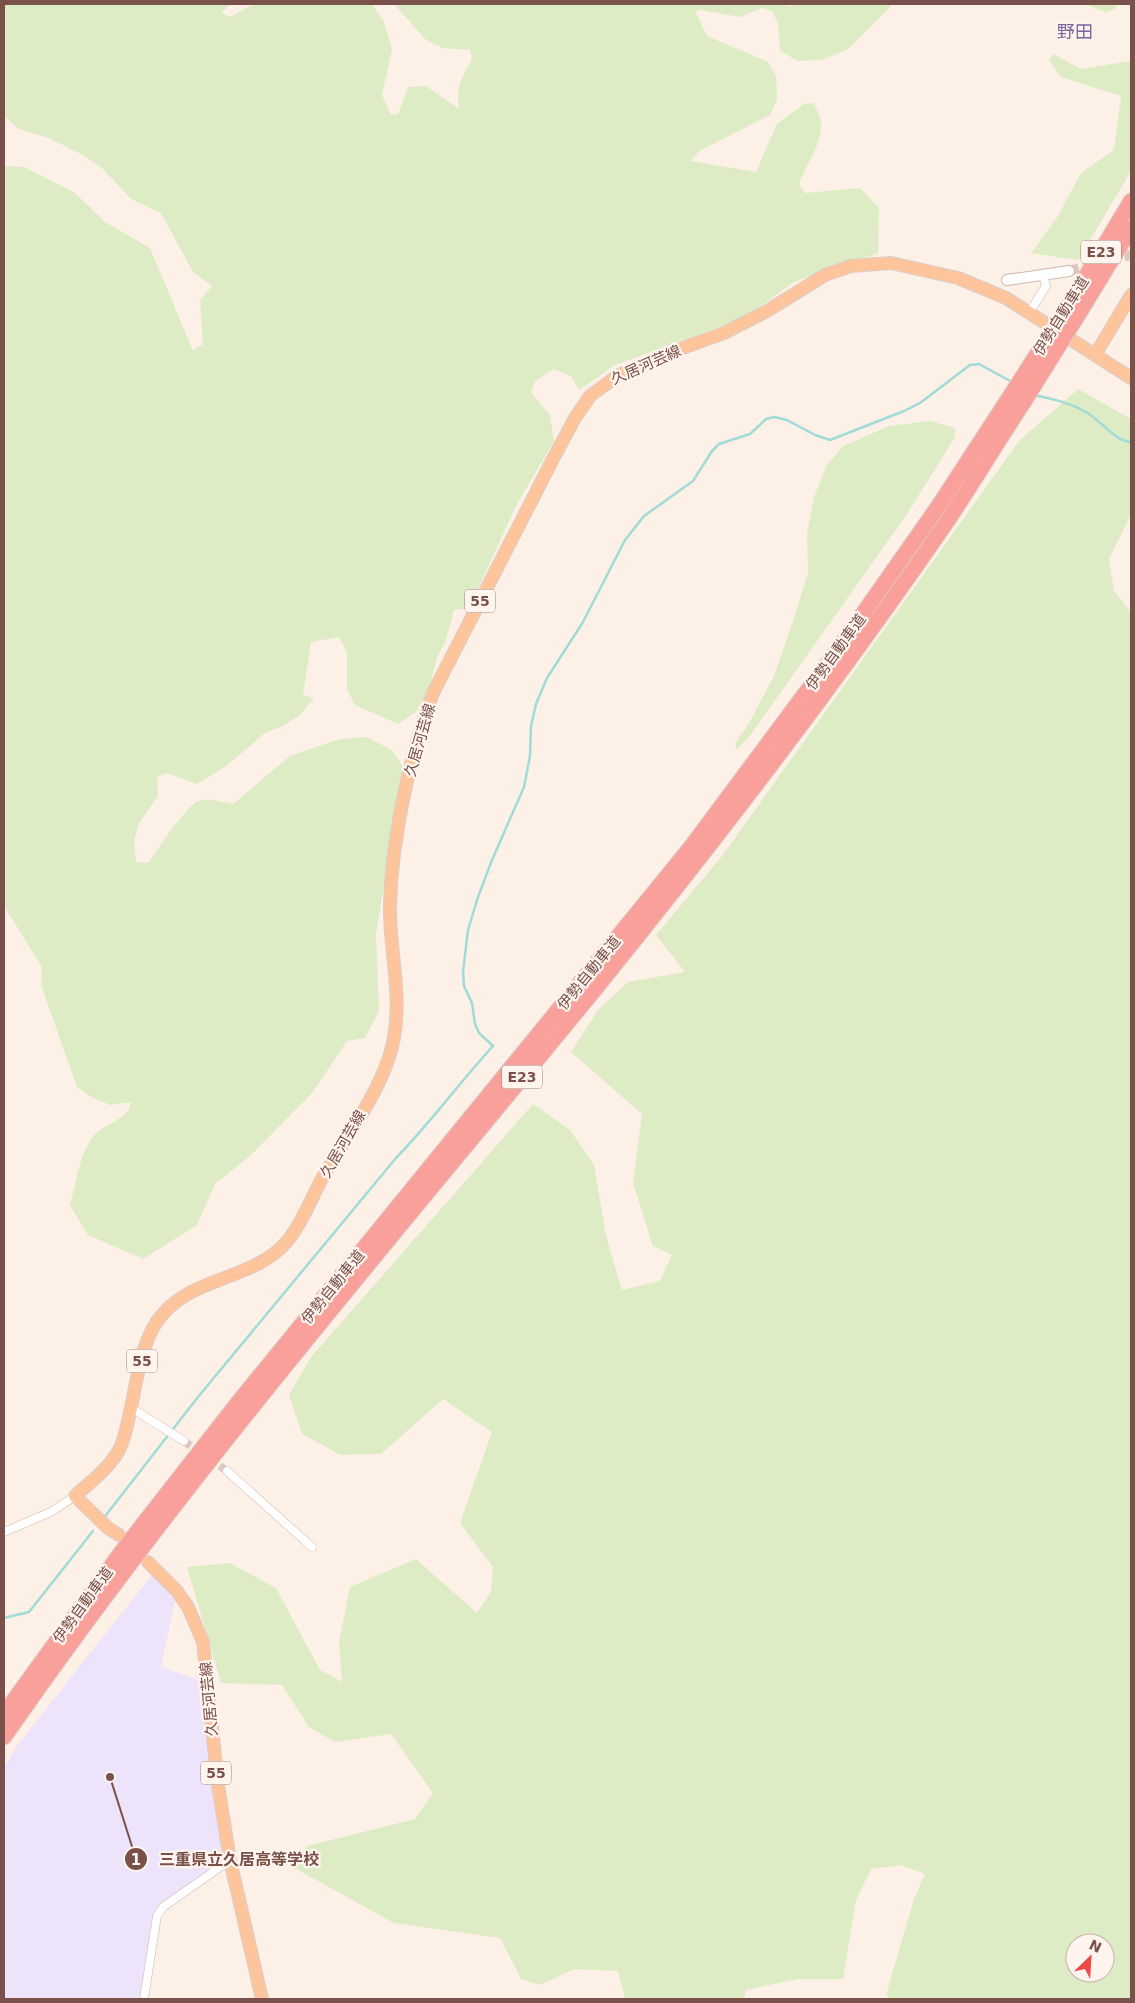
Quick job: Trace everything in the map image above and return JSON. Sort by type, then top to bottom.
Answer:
[{"type":"highway","name":"伊勢自動車道","points":[[1076,306],[1131,201]]},
{"type":"highway","name":"伊勢自動車道","points":[[4,1737],[133,1558],[248,1413],[591,994],[702,854],[868,632],[951,515],[1017,399],[1076,306],[1131,228]]},
{"type":"highway","name":"伊勢自動車道","points":[[4,1714],[123,1550],[238,1404],[691,847],[834,655],[1017,399]]},
{"type":"main road","name":"久居河芸線","points":[[75,1496],[111,1462],[120,1447],[131,1408],[144,1348],[159,1318],[188,1292],[260,1264],[288,1241],[302,1221],[322,1180],[382,1077],[391,1050],[396,1016],[390,903],[393,861],[409,774],[424,717],[437,685],[553,459],[575,418],[590,396],[617,376],[669,353],[724,333],[767,311],[825,274],[851,266],[891,263],[932,272],[980,286],[1006,298],[1131,378]]},
{"type":"main road","points":[[1095,355],[1131,295]]},
{"type":"main road","points":[[75,1496],[108,1528],[119,1535]]},
{"type":"main road","name":"久居河芸線","points":[[148,1562],[176,1590],[188,1607],[203,1642],[218,1785],[230,1860],[262,1999]]},
{"type":"street","points":[[1007,280],[1069,271]]},
{"type":"street","points":[[1030,313],[1046,286],[1043,275]]},
{"type":"street","points":[[131,1408],[184,1441]]},
{"type":"street","points":[[227,1471],[312,1547]]},
{"type":"street","points":[[4,1532],[50,1512],[75,1496]]},
{"type":"street","points":[[144,1999],[157,1916],[163,1908],[230,1860]]},
{"type":"shaded area","points":[[156,1570],[175,1601],[161,1667],[208,1683],[231,1864],[157,1916],[144,1999],[4,1999],[4,1769],[16,1747]]},
{"type":"green space","points":[[4,4],[232,4],[221,12],[230,17],[254,4],[372,4],[384,22],[392,49],[382,95],[391,115],[398,114],[408,87],[426,86],[459,109],[458,94],[460,83],[472,59],[470,50],[443,48],[426,40],[394,4],[786,4],[789,7],[794,4],[893,4],[848,49],[822,60],[797,61],[780,50],[778,23],[772,11],[762,8],[740,17],[700,10],[695,11],[707,36],[768,62],[776,76],[777,99],[770,115],[699,151],[691,161],[756,172],[777,124],[804,104],[814,103],[821,122],[821,131],[799,185],[805,193],[860,188],[879,208],[878,253],[794,282],[744,318],[615,365],[579,390],[571,376],[554,369],[535,381],[531,393],[550,415],[554,441],[517,504],[469,608],[454,610],[445,643],[438,655],[429,689],[416,712],[398,724],[355,705],[347,689],[347,653],[339,637],[311,642],[303,695],[314,698],[301,714],[285,725],[265,733],[225,767],[197,784],[166,773],[157,777],[158,796],[139,823],[134,841],[136,862],[148,863],[173,827],[195,802],[208,799],[233,804],[290,756],[340,739],[367,737],[392,750],[403,767],[376,934],[379,1011],[365,1038],[347,1041],[312,1093],[251,1155],[215,1184],[197,1225],[143,1259],[88,1235],[70,1205],[81,1162],[92,1138],[125,1114],[131,1102],[110,1105],[91,1097],[77,1087],[41,985],[42,967],[4,906],[4,166],[24,167],[75,193],[105,222],[150,248],[193,351],[203,344],[200,300],[212,286],[193,272],[161,213],[131,199],[102,168],[81,154],[49,138],[19,129],[5,117]]},
{"type":"green space","points":[[1085,4],[1117,4],[1116,9],[1105,12]]},
{"type":"green space","points":[[1053,54],[1081,69],[1131,61],[1131,171],[1078,260],[1031,253],[1058,216],[1081,173],[1114,150],[1121,96],[1061,77],[1049,60]]},
{"type":"green space","points":[[1078,389],[1131,419],[1131,514],[1109,559],[1114,591],[1131,612],[1131,1999],[892,1999],[886,1995],[914,1899],[925,1874],[901,1865],[871,1869],[856,1900],[843,1979],[798,1979],[746,1990],[744,1999],[625,1999],[618,1971],[574,1969],[540,1985],[521,1979],[500,1938],[394,1923],[291,1866],[307,1846],[415,1819],[433,1793],[391,1734],[335,1742],[309,1727],[282,1685],[221,1683],[187,1567],[230,1563],[276,1588],[320,1670],[342,1682],[339,1642],[350,1587],[416,1559],[477,1613],[491,1592],[493,1567],[460,1523],[492,1432],[443,1399],[381,1454],[341,1455],[302,1434],[289,1395],[311,1357],[533,1104],[570,1130],[594,1165],[606,1236],[622,1290],[660,1281],[672,1255],[653,1246],[633,1183],[642,1114],[571,1052],[598,1010],[628,982],[685,972],[656,935],[722,856],[1019,441]]},
{"type":"green space","points":[[930,421],[955,428],[955,437],[907,514],[749,737],[737,749],[735,744],[749,723],[774,676],[793,621],[808,573],[807,533],[814,497],[827,465],[843,446],[889,426]]},
{"type":"waterway","points":[[106,1515],[198,1397],[396,1158],[493,1046],[479,1033],[475,1024],[472,1003],[464,986],[463,972],[468,930],[492,860],[524,787],[530,756],[531,726],[536,704],[547,678],[583,622],[625,540],[644,516],[693,481],[712,451],[719,444],[750,434],[766,419],[774,417],[787,420],[815,435],[830,440],[920,403],[970,365],[979,364],[1012,382]]},
{"type":"waterway","points":[[1034,395],[1076,407],[1089,414],[1109,431],[1125,441],[1131,442]]},
{"type":"waterway","points":[[4,1618],[29,1612],[93,1531]]},
{"type":"tunnel","points":[[1110,260],[1131,255]]},
{"type":"tunnel","points":[[1069,271],[1094,264]]},
{"type":"tunnel","points":[[184,1441],[200,1453]]},
{"type":"tunnel","points":[[210,1459],[227,1471]]},
{"type":"place","name":"三重県立久居高等学校","points":[[110,1777]]},
{"type":"district","name":"野田","points":[[1075,32]]}]
